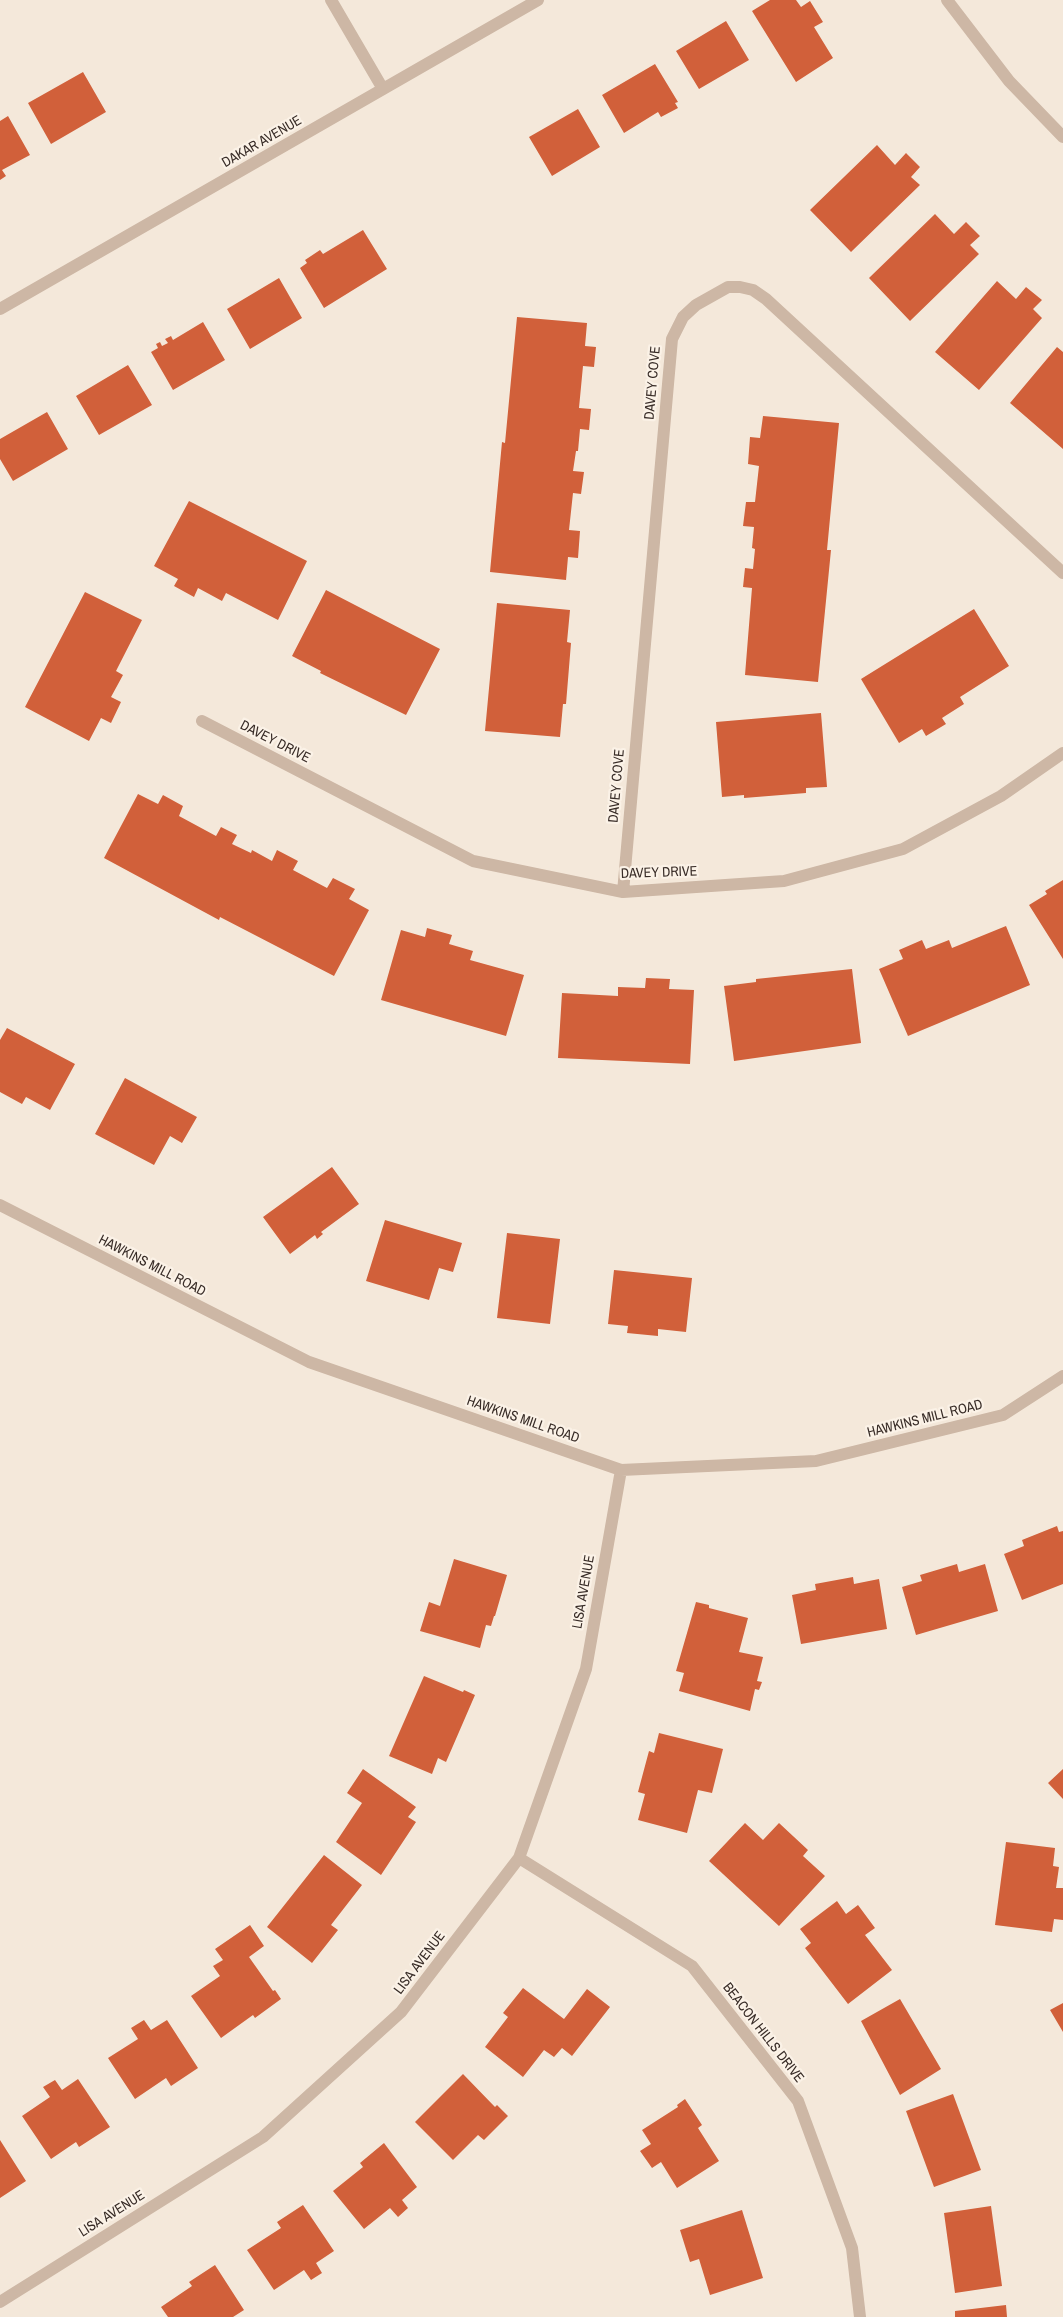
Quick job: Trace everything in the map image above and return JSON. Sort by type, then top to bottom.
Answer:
[{"type":"street","points":[[331,0],[383,89]]},
{"type":"street","name":"DAKAR AVENUE","points":[[0,309],[538,0]]},
{"type":"street","points":[[948,0],[1009,81],[1063,137]]},
{"type":"street","name":"DAVEY COVE","points":[[623,892],[672,339],[682,317],[696,305],[728,287],[740,286],[753,290],[766,299],[1063,573]]},
{"type":"street","name":"DAVEY DRIVE","points":[[202,721],[472,861],[623,892],[784,881],[903,849],[1001,796],[1063,753]]},
{"type":"street","name":"HAWKINS MILL ROAD","points":[[0,1205],[309,1362],[621,1470],[816,1461],[1002,1416],[1063,1376]]},
{"type":"street","name":"LISA AVENUE","points":[[0,2302],[263,2137],[402,2012],[519,1858],[586,1669],[621,1470]]},
{"type":"street","name":"BEACON HILLS DRIVE","points":[[519,1858],[692,1966],[798,2101],[852,2248],[860,2317]]},
{"type":"building","points":[[770,0],[796,0],[801,7],[810,1],[823,22],[814,27],[833,58],[796,82],[752,11]]},
{"type":"building","points":[[726,21],[749,60],[699,89],[676,51]]},
{"type":"building","points":[[655,64],[678,102],[675,103],[678,108],[661,117],[658,112],[624,133],[602,95]]},
{"type":"building","points":[[83,72],[106,112],[51,144],[28,103]]},
{"type":"building","points":[[578,109],[600,147],[552,176],[529,137]]},
{"type":"building","points":[[8,116],[30,155],[2,170],[6,176],[0,180],[0,121]]},
{"type":"building","points":[[877,145],[895,165],[906,153],[920,167],[911,177],[920,185],[851,252],[810,210]]},
{"type":"building","points":[[935,214],[954,234],[966,222],[980,236],[970,245],[979,254],[910,321],[869,278]]},
{"type":"building","points":[[363,230],[387,269],[324,308],[300,268],[307,263],[305,260],[320,250],[323,254]]},
{"type":"building","points":[[279,278],[302,318],[250,349],[227,309]]},
{"type":"building","points":[[997,281],[1016,299],[1026,287],[1042,300],[1033,309],[1042,318],[979,390],[935,352]]},
{"type":"building","points":[[517,317],[587,323],[585,346],[596,347],[594,367],[583,366],[579,408],[591,409],[589,430],[580,429],[578,451],[576,451],[573,471],[584,472],[581,494],[573,493],[569,530],[580,531],[578,558],[568,557],[566,580],[490,572],[502,442],[505,443]]},
{"type":"building","points":[[203,322],[225,360],[173,390],[151,352],[158,348],[156,344],[160,342],[162,346],[168,343],[165,339],[171,336],[173,340]]},
{"type":"building","points":[[1057,347],[1063,352],[1063,449],[1010,403]]},
{"type":"building","points":[[128,365],[152,405],[99,435],[76,396]]},
{"type":"building","points":[[47,412],[68,449],[13,481],[0,459],[0,439]]},
{"type":"building","points":[[763,416],[839,423],[827,550],[831,550],[818,682],[745,675],[752,588],[743,587],[745,568],[753,569],[755,549],[752,548],[754,527],[743,526],[746,502],[755,502],[759,466],[748,464],[750,437],[760,438]]},
{"type":"building","points":[[189,501],[307,561],[278,620],[226,593],[222,601],[198,588],[194,597],[174,586],[178,579],[154,566]]},
{"type":"building","points":[[326,590],[440,649],[406,715],[320,673],[321,671],[292,656]]},
{"type":"building","points":[[85,592],[142,620],[116,671],[123,675],[111,697],[121,702],[111,723],[101,718],[89,741],[25,707]]},
{"type":"building","points":[[497,603],[570,610],[567,642],[571,643],[566,704],[563,704],[560,737],[485,731]]},
{"type":"building","points":[[974,609],[1009,666],[960,697],[964,704],[942,718],[946,724],[926,736],[922,729],[899,743],[861,679]]},
{"type":"building","points":[[821,713],[827,787],[806,788],[806,793],[744,798],[744,795],[722,797],[716,722]]},
{"type":"building","points":[[138,794],[158,804],[163,795],[183,806],[179,816],[216,836],[221,827],[237,835],[232,844],[251,853],[252,850],[272,861],[277,850],[298,861],[293,870],[327,888],[333,878],[355,889],[349,899],[369,910],[334,976],[220,917],[219,920],[104,858]]},
{"type":"building","points":[[1063,880],[1063,959],[1029,905],[1047,894],[1045,891]]},
{"type":"building","points":[[1006,926],[1030,985],[908,1036],[879,969],[903,959],[899,950],[922,940],[926,949],[949,940],[952,948]]},
{"type":"building","points":[[427,928],[452,935],[449,944],[473,951],[470,960],[524,975],[506,1036],[381,1000],[401,930],[425,937]]},
{"type":"building","points":[[852,969],[861,1043],[734,1061],[724,986],[756,982],[756,979]]},
{"type":"building","points":[[646,978],[670,979],[669,989],[694,990],[690,1064],[558,1058],[562,993],[618,996],[618,987],[645,988]]},
{"type":"building","points":[[7,1028],[75,1064],[50,1110],[26,1097],[22,1104],[0,1092],[0,1040]]},
{"type":"building","points":[[125,1078],[197,1117],[182,1143],[170,1136],[154,1165],[95,1134]]},
{"type":"building","points":[[332,1167],[359,1204],[321,1232],[323,1234],[317,1239],[315,1235],[290,1254],[263,1217]]},
{"type":"building","points":[[385,1220],[462,1243],[453,1272],[439,1268],[429,1300],[366,1281]]},
{"type":"building","points":[[507,1233],[560,1239],[550,1324],[497,1318]]},
{"type":"building","points":[[614,1270],[692,1278],[686,1332],[658,1329],[658,1336],[627,1333],[628,1326],[608,1324]]},
{"type":"building","points":[[1057,1526],[1059,1532],[1063,1531],[1063,1584],[1022,1600],[1004,1554],[1024,1546],[1022,1540]]},
{"type":"building","points":[[454,1559],[507,1575],[495,1616],[491,1626],[486,1625],[480,1648],[420,1631],[429,1602],[440,1606]]},
{"type":"building","points":[[957,1564],[959,1572],[985,1564],[998,1611],[916,1635],[902,1587],[922,1581],[920,1575]]},
{"type":"building","points":[[853,1577],[854,1584],[879,1579],[887,1629],[801,1644],[792,1595],[816,1590],[815,1584]]},
{"type":"building","points":[[696,1602],[709,1605],[709,1608],[748,1618],[739,1652],[763,1657],[757,1681],[762,1682],[759,1690],[755,1689],[750,1711],[679,1691],[684,1673],[676,1671]]},
{"type":"building","points":[[424,1676],[475,1695],[446,1762],[438,1758],[432,1774],[389,1756]]},
{"type":"building","points":[[659,1733],[723,1749],[712,1793],[698,1790],[687,1833],[638,1820],[645,1794],[638,1792],[649,1751],[654,1753]]},
{"type":"building","points":[[363,1769],[416,1807],[408,1817],[416,1822],[381,1875],[336,1842],[362,1803],[347,1793]]},
{"type":"building","points":[[1063,1769],[1063,1799],[1048,1783]]},
{"type":"building","points":[[745,1823],[763,1840],[779,1823],[808,1850],[803,1856],[825,1876],[779,1926],[709,1861]]},
{"type":"building","points":[[1006,1842],[1055,1848],[1053,1866],[1059,1867],[1056,1888],[1063,1888],[1063,1920],[1054,1919],[1052,1932],[995,1925]]},
{"type":"building","points":[[324,1855],[362,1885],[331,1925],[338,1930],[312,1963],[267,1927]]},
{"type":"building","points":[[837,1901],[846,1914],[858,1905],[875,1928],[865,1935],[892,1970],[848,2004],[805,1948],[811,1943],[800,1929]]},
{"type":"building","points":[[250,1925],[264,1946],[249,1957],[273,1991],[275,1990],[281,1999],[255,2018],[253,2015],[221,2038],[191,1996],[220,1976],[213,1966],[223,1960],[215,1949]]},
{"type":"building","points":[[523,1988],[564,2019],[587,1989],[610,2007],[572,2056],[562,2048],[554,2057],[544,2050],[523,2077],[485,2047],[508,2017],[503,2013]]},
{"type":"building","points":[[900,1999],[941,2069],[900,2095],[861,2021]]},
{"type":"building","points":[[1063,2003],[1063,2032],[1050,2010]]},
{"type":"building","points":[[144,2020],[151,2030],[167,2020],[198,2068],[171,2086],[166,2078],[135,2099],[108,2058],[138,2039],[131,2028]]},
{"type":"building","points":[[463,2074],[495,2107],[497,2105],[508,2116],[484,2140],[478,2135],[453,2160],[415,2122]]},
{"type":"building","points":[[78,2079],[110,2127],[79,2147],[76,2142],[51,2159],[22,2116],[50,2097],[43,2087],[55,2080],[62,2090]]},
{"type":"building","points":[[953,2094],[981,2170],[934,2187],[906,2111]]},
{"type":"building","points":[[685,2099],[702,2125],[698,2128],[719,2161],[677,2188],[661,2162],[652,2168],[640,2151],[651,2144],[642,2130],[678,2107],[677,2105]]},
{"type":"building","points":[[0,2140],[26,2181],[0,2198]]},
{"type":"building","points":[[384,2143],[417,2187],[402,2200],[408,2208],[398,2217],[390,2208],[364,2229],[333,2191],[363,2167],[360,2163]]},
{"type":"building","points":[[303,2205],[334,2251],[316,2263],[322,2273],[311,2280],[304,2270],[274,2290],[247,2250],[281,2228],[277,2222]]},
{"type":"building","points":[[991,2206],[1002,2286],[955,2293],[944,2213]]},
{"type":"building","points":[[742,2210],[763,2278],[710,2295],[699,2259],[690,2262],[680,2230]]},
{"type":"building","points":[[215,2265],[244,2310],[233,2317],[168,2317],[161,2307],[192,2286],[189,2282]]},
{"type":"building","points":[[1006,2305],[1007,2317],[955,2317],[955,2311]]}]
